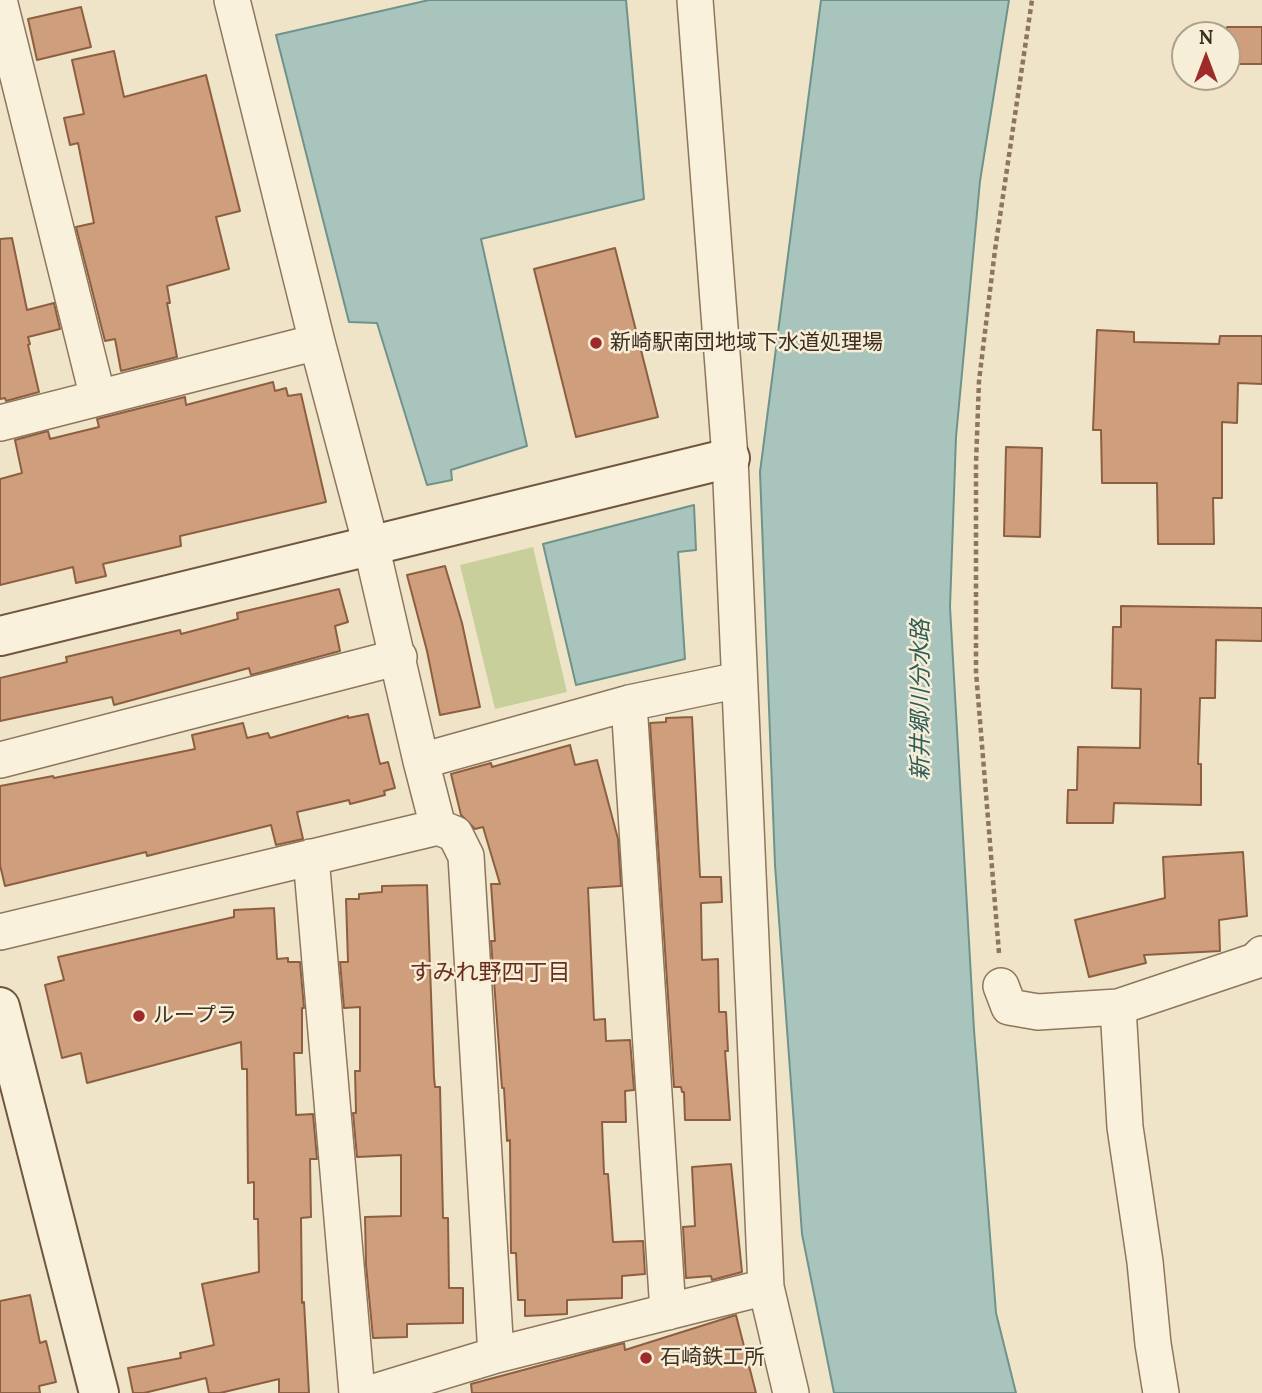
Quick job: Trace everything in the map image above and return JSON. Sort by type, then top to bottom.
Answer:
[{"type":"street","points":[[232,0],[399,657],[438,827]]},
{"type":"street","points":[[695,0],[730,458],[766,1287],[791,1393]]},
{"type":"street","points":[[0,4],[98,398]]},
{"type":"street","points":[[0,423],[317,342]]},
{"type":"street","points":[[0,636],[730,458]]},
{"type":"street","points":[[0,760],[399,657]]},
{"type":"street","points":[[421,761],[629,703],[739,680]]},
{"type":"street","points":[[629,703],[668,1312]]},
{"type":"street","points":[[0,932],[438,827],[455,834],[466,856],[496,1355]]},
{"type":"street","points":[[311,857],[357,1393]]},
{"type":"street","points":[[1002,986],[1010,1007],[1038,1012],[1118,1007],[1255,961],[1262,954]]},
{"type":"street","points":[[0,1007],[99,1393]]},
{"type":"street","points":[[1118,1007],[1125,1127],[1161,1393]]},
{"type":"street","points":[[371,1393],[496,1355],[766,1287]]},
{"type":"path","points":[[1002,986],[976,672],[976,463],[979,381],[995,250],[1032,0]]},
{"type":"green space","points":[[533,547],[567,692],[495,709],[460,565]]},
{"type":"water","points":[[429,0],[626,0],[644,199],[481,239],[527,446],[451,470],[452,480],[427,485],[377,323],[349,322],[276,35]]},
{"type":"water","name":"新井郷川分水路","points":[[821,0],[1009,0],[980,181],[956,437],[950,607],[974,1030],[996,1313],[1016,1393],[834,1393],[802,1234],[775,865],[760,472]]},
{"type":"water","points":[[694,505],[696,550],[678,552],[685,659],[576,685],[543,544]]},
{"type":"building","points":[[81,7],[91,47],[37,60],[28,19]]},
{"type":"building","points":[[1241,27],[1262,27],[1262,64],[1241,64]]},
{"type":"building","points":[[114,51],[124,97],[206,75],[240,211],[216,217],[229,269],[167,286],[170,303],[167,303],[177,357],[121,371],[115,339],[105,341],[76,227],[94,223],[78,143],[70,145],[64,118],[84,114],[72,60]]},
{"type":"building","points":[[12,238],[27,310],[54,303],[60,329],[28,337],[39,392],[6,401],[5,398],[0,399],[0,239]]},
{"type":"building","name":"新崎駅南団地域下水道処理場","points":[[615,248],[658,417],[576,437],[534,269]]},
{"type":"building","points":[[1097,330],[1134,332],[1134,342],[1219,344],[1220,336],[1262,336],[1262,384],[1238,383],[1237,423],[1222,422],[1222,498],[1213,498],[1214,544],[1158,544],[1157,483],[1102,483],[1101,430],[1093,430]]},
{"type":"building","points":[[273,382],[275,391],[286,388],[288,396],[301,394],[326,502],[180,536],[181,546],[103,564],[106,576],[76,583],[73,567],[0,585],[0,479],[22,473],[15,440],[48,431],[50,439],[99,427],[97,419],[185,397],[186,405]]},
{"type":"building","points":[[1006,447],[1042,448],[1040,537],[1004,536]]},
{"type":"building","points":[[445,566],[462,623],[480,707],[440,715],[407,575]]},
{"type":"building","points":[[339,589],[348,622],[335,626],[340,651],[251,675],[249,668],[114,705],[112,697],[0,721],[0,678],[67,662],[66,657],[180,630],[181,634],[238,619],[237,613]]},
{"type":"building","points":[[1121,606],[1262,608],[1262,641],[1216,640],[1215,698],[1200,698],[1198,764],[1201,764],[1201,805],[1114,803],[1113,823],[1067,823],[1068,790],[1077,790],[1078,747],[1140,748],[1141,689],[1112,688],[1113,627],[1121,627]]},
{"type":"building","points":[[368,714],[380,764],[388,762],[395,788],[384,791],[385,795],[350,804],[349,800],[297,812],[303,839],[276,845],[271,825],[147,856],[146,852],[5,886],[0,865],[0,786],[53,776],[54,778],[195,749],[192,735],[243,723],[247,738],[268,733],[270,738],[348,716]]},
{"type":"building","points":[[692,717],[700,877],[721,877],[722,902],[701,903],[702,960],[718,959],[719,1012],[726,1012],[728,1051],[725,1051],[730,1120],[685,1120],[684,1092],[681,1087],[674,1087],[650,723],[666,722],[666,718]]},
{"type":"building","points":[[570,745],[575,765],[597,760],[618,839],[621,886],[588,888],[594,1020],[605,1019],[606,1041],[630,1040],[634,1090],[625,1091],[626,1122],[602,1122],[604,1174],[608,1174],[613,1242],[643,1241],[645,1274],[622,1276],[622,1298],[567,1300],[567,1314],[525,1316],[525,1300],[518,1300],[516,1253],[511,1253],[510,1140],[507,1141],[491,941],[495,941],[491,884],[500,884],[483,827],[475,829],[461,815],[451,774],[491,763],[492,767]]},
{"type":"building","points":[[1243,852],[1247,916],[1219,920],[1220,951],[1144,955],[1146,963],[1089,977],[1075,920],[1165,898],[1163,857]]},
{"type":"building","points":[[427,885],[434,1077],[435,1087],[440,1087],[443,1218],[448,1218],[449,1288],[463,1288],[463,1323],[407,1324],[407,1337],[373,1338],[366,1265],[365,1217],[401,1216],[401,1155],[357,1157],[353,1113],[356,1113],[355,1071],[360,1071],[360,1007],[344,1008],[340,962],[348,962],[346,899],[359,899],[359,894],[382,892],[382,886]]},
{"type":"building","points":[[274,908],[277,959],[288,958],[288,962],[300,962],[304,1008],[302,1053],[294,1053],[296,1115],[313,1114],[317,1159],[310,1159],[311,1217],[301,1218],[302,1303],[304,1302],[309,1393],[279,1393],[279,1379],[220,1393],[209,1393],[206,1378],[144,1393],[133,1393],[128,1368],[181,1358],[180,1353],[214,1345],[202,1284],[259,1272],[254,1182],[248,1183],[247,1069],[242,1069],[241,1042],[87,1083],[81,1053],[62,1058],[45,985],[64,980],[58,957],[234,917],[234,910]]},
{"type":"building","points":[[731,1164],[742,1272],[712,1280],[711,1276],[686,1278],[683,1227],[695,1226],[692,1167]]},
{"type":"building","points":[[30,1295],[40,1343],[46,1341],[56,1382],[39,1386],[40,1393],[0,1393],[0,1301]]},
{"type":"building","name":"石崎鉄工所","points":[[736,1315],[756,1393],[472,1393],[471,1384],[624,1343],[625,1350]]},
{"type":"place","name":"新崎駅南団地域下水道処理場","points":[[596,343]]},
{"type":"place","name":"ループラ","points":[[139,1016]]},
{"type":"place","name":"石崎鉄工所","points":[[646,1358]]},
{"type":"district","name":"すみれ野四丁目","points":[[490,973]]}]
